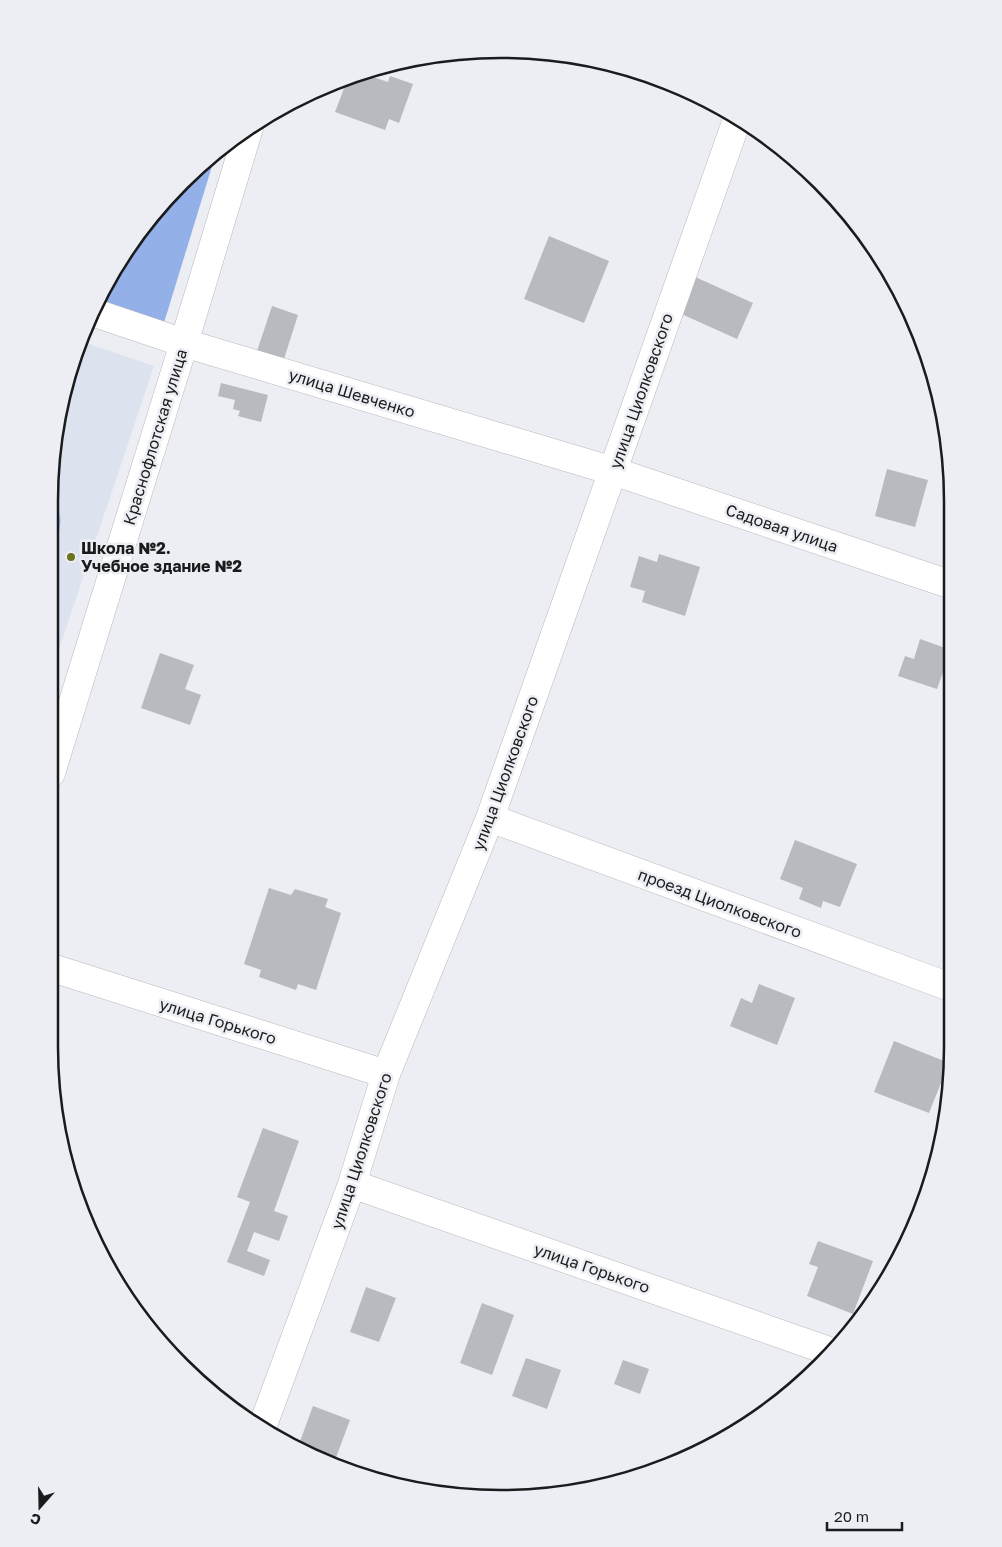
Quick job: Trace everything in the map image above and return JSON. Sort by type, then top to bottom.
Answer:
[{"type":"street","name":"улица Циолковского","points":[[265,1421],[352,1184],[386,1074],[490,818],[735,125]]},
{"type":"street","name":"Краснофлотская улица","points":[[58,748],[246,138]]},
{"type":"street","name":"улица Шевченко","points":[[99,314],[184,343],[613,471]]},
{"type":"street","name":"Садовая улица","points":[[613,471],[944,582]]},
{"type":"street","name":"проезд Циолковского","points":[[490,818],[944,985]]},
{"type":"street","name":"улица Горького","points":[[58,971],[386,1074]]},
{"type":"street","name":"улица Горького","points":[[352,1184],[824,1349]]},
{"type":"shaded area","points":[[212,165],[163,326],[103,304],[117,279],[149,231],[187,187]]},
{"type":"shaded area","name":"Школа №2. Учебное здание №2","points":[[86,343],[154,366],[58,652],[58,472],[66,414],[81,358]]},
{"type":"shaded area","points":[[58,508],[61,520],[58,538]]},
{"type":"building","points":[[390,76],[413,84],[399,123],[389,119],[385,130],[335,112],[345,86],[358,81],[373,77],[388,82]]},
{"type":"building","points":[[549,236],[609,261],[584,323],[524,299]]},
{"type":"building","points":[[693,276],[753,303],[737,339],[677,312]]},
{"type":"building","points":[[272,306],[298,315],[284,359],[257,351]]},
{"type":"building","points":[[221,383],[268,395],[261,422],[238,416],[240,411],[233,409],[235,400],[218,396]]},
{"type":"building","points":[[887,469],[928,480],[915,527],[875,516]]},
{"type":"building","points":[[659,554],[700,567],[685,616],[642,602],[645,591],[630,587],[639,556],[657,562]]},
{"type":"building","points":[[920,639],[944,648],[944,670],[937,689],[898,676],[905,656],[914,659]]},
{"type":"building","points":[[160,653],[194,665],[185,689],[201,695],[190,725],[141,708]]},
{"type":"building","points":[[795,840],[857,864],[840,907],[823,901],[821,908],[799,899],[803,888],[780,879]]},
{"type":"building","points":[[269,888],[291,895],[295,889],[328,899],[325,907],[341,913],[316,990],[298,984],[296,990],[259,977],[261,970],[244,964]]},
{"type":"building","points":[[759,984],[795,998],[777,1045],[730,1026],[741,998],[752,1003]]},
{"type":"building","points":[[894,1041],[944,1061],[944,1076],[929,1113],[874,1092]]},
{"type":"building","points":[[263,1128],[299,1141],[274,1211],[288,1216],[279,1241],[254,1232],[247,1251],[270,1260],[264,1276],[227,1262],[250,1202],[237,1197]]},
{"type":"building","points":[[818,1241],[873,1261],[853,1314],[807,1296],[818,1267],[809,1264]]},
{"type":"building","points":[[366,1287],[396,1298],[379,1342],[350,1332]]},
{"type":"building","points":[[482,1303],[514,1315],[492,1375],[460,1363]]},
{"type":"building","points":[[526,1358],[561,1370],[547,1409],[512,1396]]},
{"type":"building","points":[[623,1360],[649,1369],[640,1394],[614,1384]]},
{"type":"building","points":[[313,1406],[350,1420],[336,1458],[300,1441]]},
{"type":"place","name":"Школа №2. Учебное здание №2","points":[[71,557]]}]
